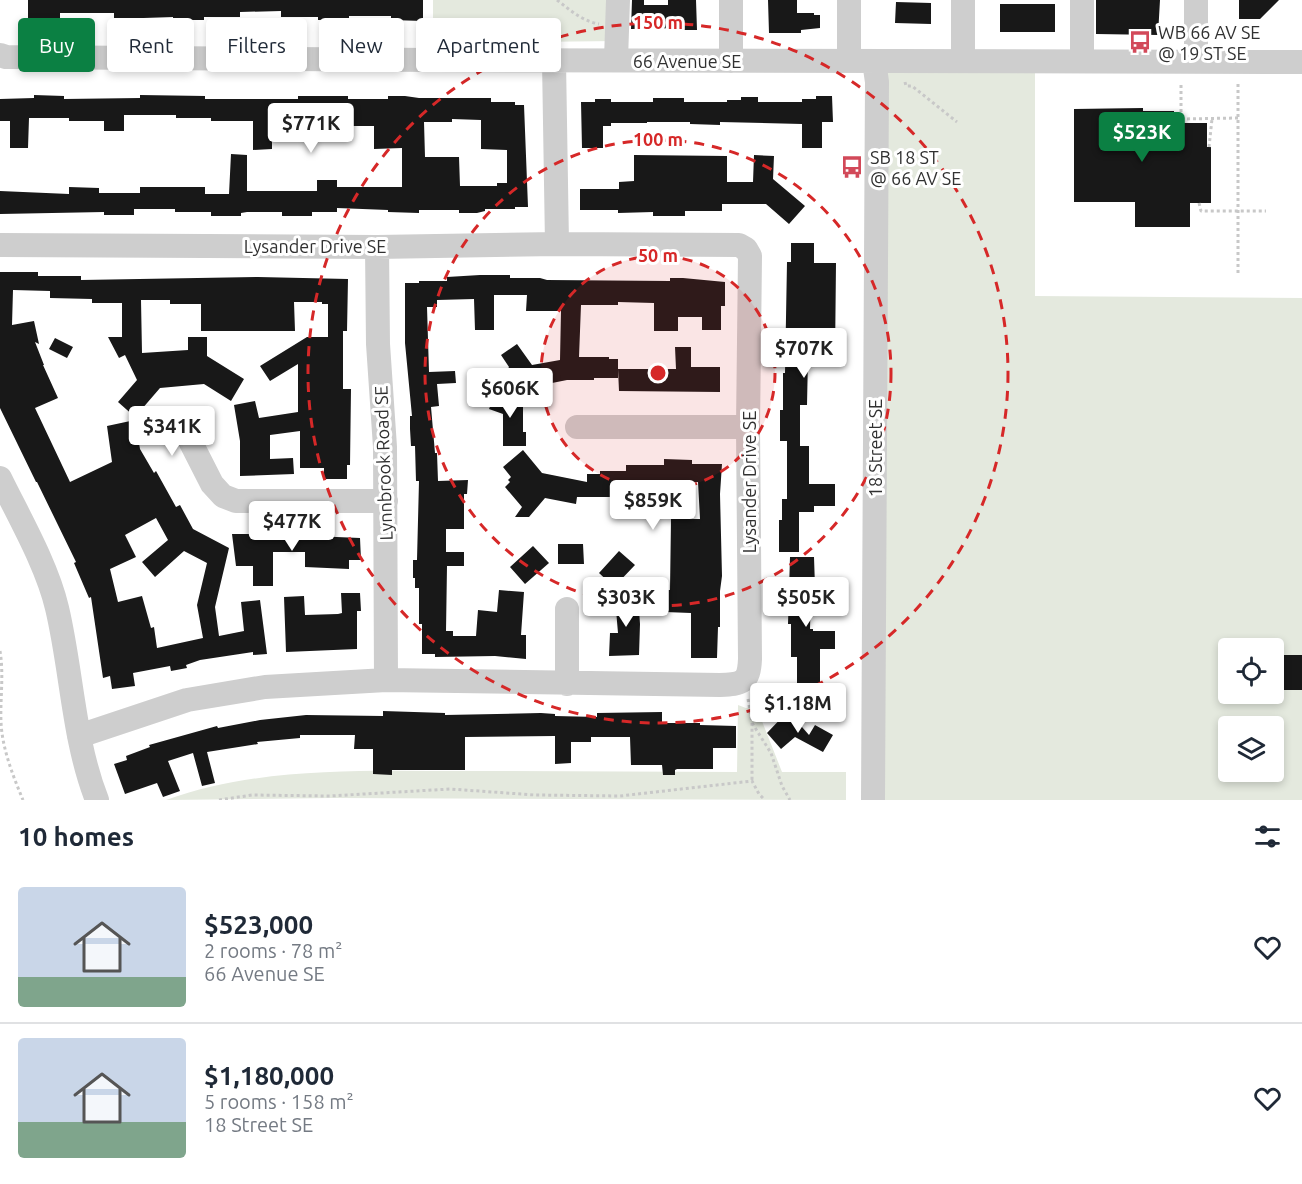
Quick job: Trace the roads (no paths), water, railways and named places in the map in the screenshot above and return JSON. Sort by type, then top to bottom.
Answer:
[{"type":"street","points":[[616,60],[618,0]]},
{"type":"street","points":[[731,0],[731,61]]},
{"type":"street","points":[[849,0],[849,61]]},
{"type":"street","points":[[963,0],[963,61]]},
{"type":"street","points":[[1082,0],[1082,62]]},
{"type":"street","points":[[1196,0],[1196,62]]},
{"type":"street","name":"66 Avenue SE","points":[[0,55],[416,60]]},
{"type":"street","name":"66 Avenue SE","points":[[561,61],[1302,62]]},
{"type":"street","name":"18 Street SE","points":[[873,800],[877,94],[874,61]]},
{"type":"street","points":[[554,72],[557,244]]},
{"type":"street","name":"Lysander Drive SE","points":[[0,245],[377,247],[557,244],[739,245],[746,249],[750,256],[748,427],[750,671],[746,679],[736,684],[567,684]]},
{"type":"street","name":"Lynnbrook Road SE","points":[[377,247],[378,344],[386,447],[386,680]]},
{"type":"street","points":[[577,427],[748,427]]},
{"type":"street","points":[[185,431],[212,484],[223,496],[236,501],[386,501]]},
{"type":"street","points":[[0,478],[40,562],[57,605],[79,736],[88,776],[97,800]]},
{"type":"street","points":[[79,736],[187,700],[265,687],[386,680],[567,684],[567,609]]},
{"type":"place","name":"WB 66 AV SE @ 19 ST SE","points":[[1140,42]]},
{"type":"place","name":"SB 18 ST @ 66 AV SE","points":[[852,167]]}]
